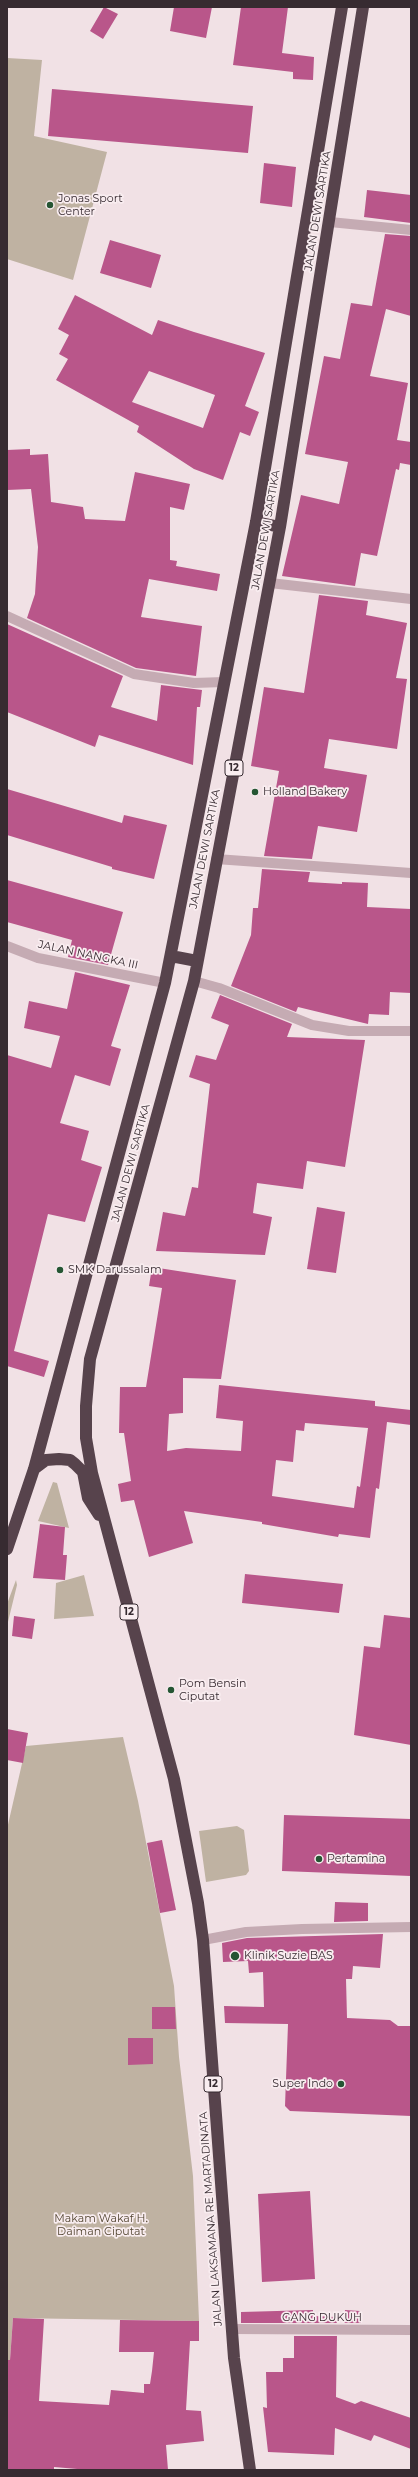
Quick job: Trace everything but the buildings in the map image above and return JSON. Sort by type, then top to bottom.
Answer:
[{"type":"highway","name":"JALAN DEWI SARTIKA","points":[[34,1470],[166,983],[256,522],[342,7]]},
{"type":"highway","name":"JALAN DEWI SARTIKA","points":[[103,1521],[86,1438],[86,1406],[90,1359],[194,980],[280,527],[330,222],[363,7]]},
{"type":"highway","points":[[256,522],[280,527]]},
{"type":"highway","points":[[171,956],[197,961]]},
{"type":"highway","points":[[34,1470],[46,1460],[70,1460],[83,1472],[88,1498],[103,1521]]},
{"type":"highway","name":"12","points":[[7,1549],[34,1470]]},
{"type":"highway","name":"JALAN LAKSAMANA RE MARTADINATA","points":[[103,1521],[174,1779],[203,1940],[232,2329],[237,2379],[250,2470]]},
{"type":"street","points":[[330,222],[411,230]]},
{"type":"street","points":[[270,583],[411,599]]},
{"type":"street","points":[[7,616],[134,674],[194,683],[224,682]]},
{"type":"street","points":[[216,859],[411,873]]},
{"type":"street","name":"JALAN NANGKA III","points":[[7,946],[38,958],[166,983]]},
{"type":"street","points":[[194,980],[219,988],[312,1025],[349,1031],[411,1031]]},
{"type":"street","points":[[203,1940],[246,1932],[302,1929],[411,1927]]},
{"type":"street","name":"GANG DUKUH","points":[[232,2329],[411,2330]]},
{"type":"green space","name":"Jonas Sport Center","points":[[7,58],[42,60],[34,136],[107,152],[73,280],[7,259]]},
{"type":"green space","points":[[53,1482],[57,1483],[69,1528],[38,1521]]},
{"type":"green space","points":[[84,1575],[94,1616],[54,1619],[56,1583]]},
{"type":"green space","points":[[16,1580],[17,1585],[7,1626],[7,1604]]},
{"type":"green space","name":"Makam Wakaf H. Daiman Ciputat","points":[[123,1737],[138,1801],[174,1986],[179,2057],[193,2176],[199,2321],[13,2318],[10,2360],[7,2360],[7,1829],[26,1746]]},
{"type":"green space","points":[[237,1826],[244,1830],[249,1871],[246,1875],[206,1882],[199,1831]]},
{"type":"place","name":"Jonas Sport Center","points":[[50,205]]},
{"type":"place","name":"Holland Bakery","points":[[255,792]]},
{"type":"place","name":"SMK Darussalam","points":[[60,1270]]},
{"type":"place","name":"Pom Bensin Ciputat","points":[[171,1690]]},
{"type":"place","name":"Pertamina","points":[[319,1859]]},
{"type":"place","name":"Klinik Suzie BAS","points":[[235,1956]]},
{"type":"place","name":"Super Indo","points":[[341,2084]]}]
